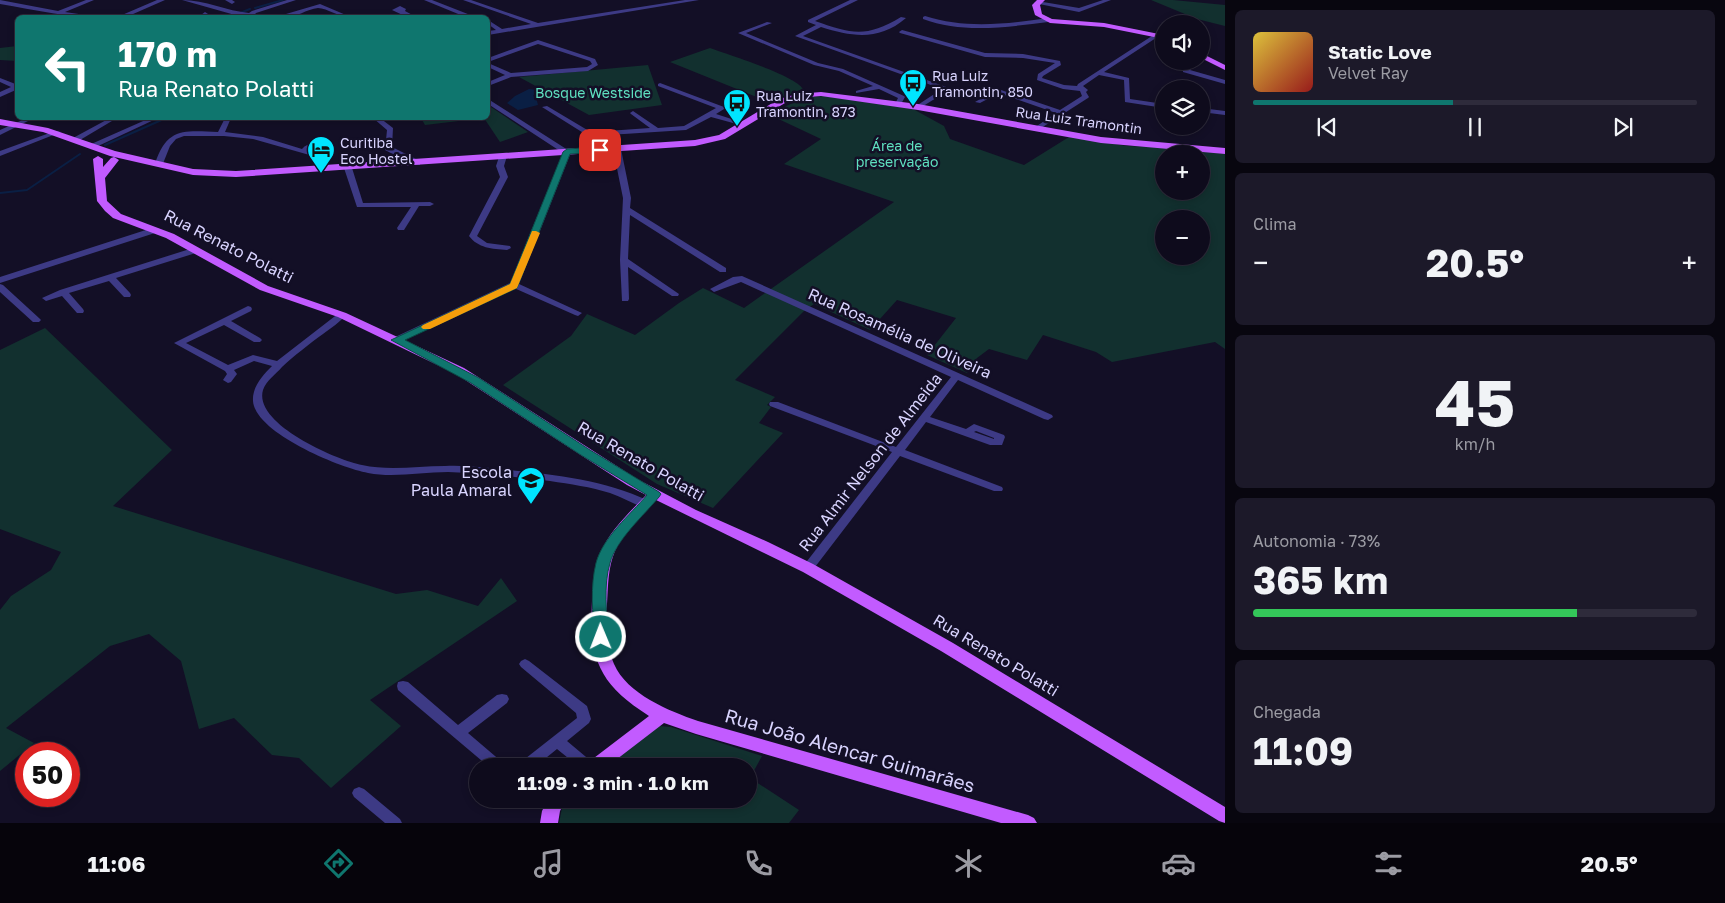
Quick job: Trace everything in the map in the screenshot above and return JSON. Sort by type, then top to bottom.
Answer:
[{"type":"main road","points":[[1039,2],[1036,7],[1037,13],[1048,20],[1104,25],[1155,35]]},
{"type":"main road","points":[[1210,60],[1225,68]]},
{"type":"main road","name":"Rua Luiz Tramontin","points":[[0,122],[57,132],[77,138],[115,157],[136,158],[193,172],[224,174],[348,168],[712,141],[776,104],[805,95],[831,94],[918,107],[1101,140],[1225,151]]},
{"type":"main road","points":[[94,146],[99,158],[103,162],[115,157]]},
{"type":"main road","points":[[100,178],[115,157]]},
{"type":"main road","name":"Rua Renato Polatti","points":[[99,158],[101,196],[108,209],[122,218],[155,230],[193,248],[236,274],[264,288],[342,315],[475,380],[632,482],[650,499],[808,568],[956,652],[1225,816]]},
{"type":"main road","name":"Rua João Alencar Guimarães","points":[[650,499],[612,543],[603,563],[600,594],[601,637],[604,659],[613,676],[636,697],[662,715],[696,728],[1028,823]]},
{"type":"main road","points":[[606,758],[662,715]]},
{"type":"main road","points":[[549,823],[552,808]]},
{"type":"street","points":[[58,13],[91,0]]},
{"type":"street","points":[[125,15],[162,0]]},
{"type":"street","points":[[185,0],[233,15]]},
{"type":"street","points":[[251,15],[293,0]]},
{"type":"street","points":[[427,0],[468,15]]},
{"type":"street","points":[[466,0],[539,25]]},
{"type":"street","points":[[490,33],[696,0]]},
{"type":"street","points":[[855,0],[810,21],[850,35],[859,36],[886,29],[903,18]]},
{"type":"street","points":[[1039,2],[1083,9],[1108,0]]},
{"type":"street","points":[[0,2],[76,15]]},
{"type":"street","points":[[291,15],[320,6],[342,15]]},
{"type":"street","points":[[400,11],[409,15]]},
{"type":"street","points":[[925,18],[934,22],[949,24],[1002,24],[1048,20]]},
{"type":"street","points":[[490,23],[501,31]]},
{"type":"street","points":[[769,23],[741,33],[816,64],[841,70],[882,87],[902,97],[898,104]]},
{"type":"street","points":[[821,25],[798,36],[947,89],[918,107]]},
{"type":"street","points":[[902,32],[985,55],[1023,56],[1058,62],[1059,64],[1040,75],[1039,80],[1082,90]]},
{"type":"street","points":[[1036,129],[1086,96],[1080,85],[1155,39]]},
{"type":"street","points":[[490,59],[538,42],[595,62],[595,65],[588,69],[510,76],[490,82]]},
{"type":"street","points":[[490,66],[510,76]]},
{"type":"street","points":[[1186,70],[1224,77]]},
{"type":"street","points":[[1100,72],[1127,79],[1126,101],[1155,105]]},
{"type":"street","points":[[0,80],[14,88]]},
{"type":"street","points":[[545,107],[590,133],[686,128],[712,115],[722,107],[660,85]]},
{"type":"street","points":[[858,92],[882,87]]},
{"type":"street","points":[[0,88],[14,88]]},
{"type":"street","points":[[0,95],[14,88]]},
{"type":"street","points":[[978,102],[998,91],[1061,112]]},
{"type":"street","points":[[396,340],[514,286],[567,152],[490,101]]},
{"type":"street","points":[[1210,111],[1225,113]]},
{"type":"street","points":[[633,113],[657,130]]},
{"type":"street","points":[[712,115],[744,124]]},
{"type":"street","points":[[0,133],[27,120]]},
{"type":"street","points":[[77,138],[110,120]]},
{"type":"street","points":[[94,146],[151,120]]},
{"type":"street","points":[[220,134],[227,120]]},
{"type":"street","points":[[378,120],[391,130],[388,148],[417,162]]},
{"type":"street","points":[[0,154],[57,132]]},
{"type":"street","points":[[159,164],[164,147],[177,135],[220,134],[263,139],[292,150],[304,152]]},
{"type":"street","points":[[617,149],[626,184],[628,210],[624,260],[625,299]]},
{"type":"street","points":[[503,156],[500,166],[504,176],[488,206],[487,217],[478,224],[473,236],[484,245],[507,248]]},
{"type":"street","points":[[348,168],[360,205],[430,204]]},
{"type":"street","points":[[402,228],[418,204]]},
{"type":"street","points":[[367,212],[372,205]]},
{"type":"street","points":[[628,210],[723,270]]},
{"type":"street","points":[[0,280],[155,230]]},
{"type":"street","points":[[46,298],[193,248]]},
{"type":"street","points":[[624,260],[675,294]]},
{"type":"street","points":[[110,277],[127,295]]},
{"type":"street","name":"Rua Rosamélia de Oliveira","points":[[714,289],[739,278],[1048,416]]},
{"type":"street","points":[[514,286],[578,313]]},
{"type":"street","points":[[0,287],[36,320]]},
{"type":"street","points":[[64,292],[80,312]]},
{"type":"street","points":[[228,380],[232,374],[228,369],[179,343],[248,309]]},
{"type":"street","points":[[342,315],[280,365],[265,380],[258,393],[257,400],[262,413],[282,431],[345,464],[373,471],[448,469],[560,479],[591,483],[650,499]]},
{"type":"street","points":[[224,321],[257,340]]},
{"type":"street","points":[[228,369],[253,358],[280,365]]},
{"type":"street","name":"Rua Almir Nelson de Almeida","points":[[808,568],[957,375]]},
{"type":"street","points":[[774,404],[998,489]]},
{"type":"street","points":[[924,418],[967,434]]},
{"type":"street","points":[[620,492],[632,482]]},
{"type":"street","points":[[525,664],[584,714],[584,719],[581,722],[536,758]]},
{"type":"street","points":[[403,686],[488,758]]},
{"type":"street","points":[[458,733],[502,699]]},
{"type":"street","points":[[557,741],[577,758]]},
{"type":"street","points":[[359,793],[395,823]]},
{"type":"green space","points":[[1151,0],[1225,5],[1225,26],[1210,22],[1210,15],[1187,15]]},
{"type":"green space","points":[[15,46],[15,61],[0,60],[0,48]]},
{"type":"green space","points":[[710,48],[775,72],[803,89],[769,102],[670,62]]},
{"type":"green space","name":"Bosque Westside","points":[[648,65],[662,105],[589,115],[519,77]]},
{"type":"green space","name":"Área de preservação","points":[[824,96],[913,109],[944,126],[950,139],[1024,165],[1069,137],[1127,146],[1155,147],[1155,200],[1210,200],[1210,152],[1225,154],[1225,349],[1215,342],[1112,362],[1096,352],[1043,335],[1027,360],[989,349],[977,358],[967,373],[927,355],[956,318],[897,300],[870,330],[814,304],[804,311],[735,380],[775,397],[767,405],[771,407],[759,423],[783,433],[713,508],[657,484],[503,385],[571,336],[587,314],[635,335],[703,288],[744,308],[894,202],[784,164],[821,139],[770,115],[796,102]]},
{"type":"green space","points":[[490,106],[528,132],[500,142],[485,120],[490,120]]},
{"type":"green space","points":[[422,120],[467,120],[425,125]]},
{"type":"green space","points":[[45,328],[172,450],[113,506],[396,594],[427,590],[478,606],[501,578],[517,601],[370,700],[401,726],[331,788],[299,758],[272,755],[234,718],[199,729],[181,661],[149,634],[110,646],[6,728],[32,742],[15,742],[15,759],[0,771],[0,610],[11,596],[51,570],[61,552],[0,529],[0,350]]},
{"type":"green space","points":[[659,726],[671,727],[762,756],[757,765],[757,758],[618,758]]},
{"type":"green space","points":[[757,783],[799,810],[789,823],[559,823],[562,808],[757,808]]},
{"type":"water","points":[[529,89],[538,90],[533,96],[536,97],[538,105],[518,110],[507,103],[515,96]]},
{"type":"waterway","points":[[255,8],[283,0]]},
{"type":"waterway","points":[[240,13],[250,9]]},
{"type":"waterway","points":[[105,145],[161,120]]},
{"type":"waterway","points":[[0,193],[27,190],[80,154]]},
{"type":"slow traffic","points":[[426,327],[514,286],[536,233]]},
{"type":"place","name":"Rua Luiz Tramontin, 850","points":[[913,107]]},
{"type":"place","name":"Rua Luiz Tramontin, 873","points":[[737,127]]},
{"type":"place","name":"Curitiba Eco Hostel","points":[[321,174]]},
{"type":"place","name":"Escola Paula Amaral","points":[[531,505]]},
{"type":"route","points":[[600,150],[567,152],[518,280],[514,286],[396,340],[475,380],[586,453],[654,494],[612,543],[607,552],[603,563],[600,594],[601,637]]}]
